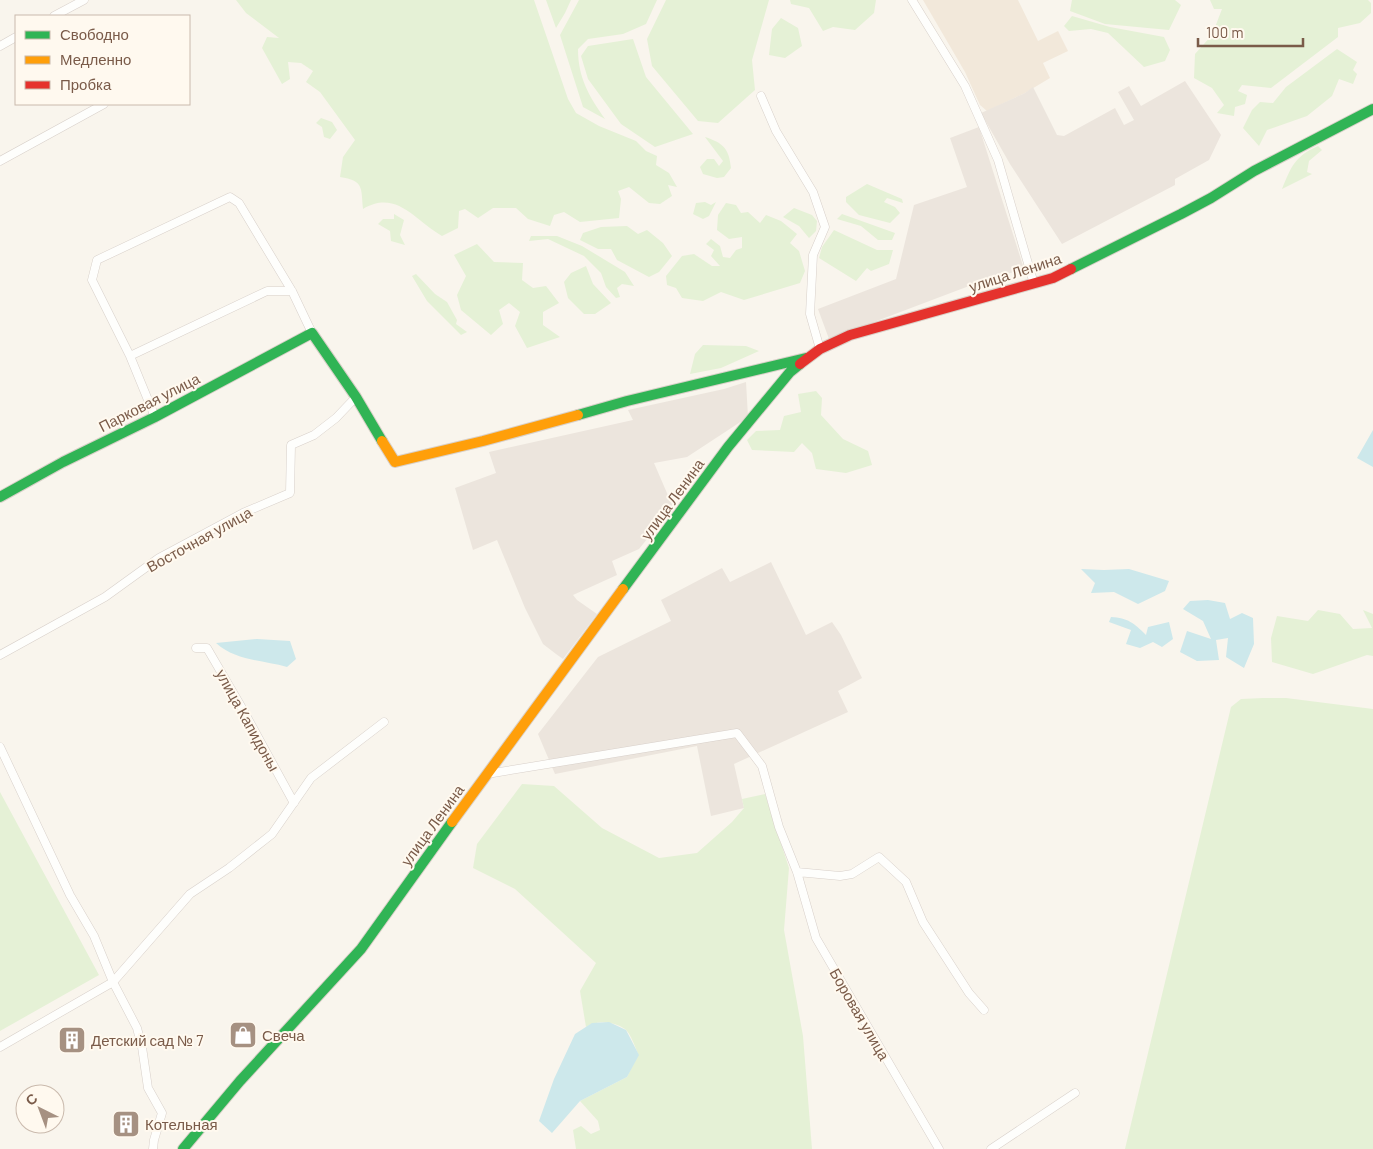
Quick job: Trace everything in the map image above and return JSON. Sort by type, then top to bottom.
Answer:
[{"type":"street","points":[[56,15],[84,0]]},
{"type":"street","points":[[912,0],[966,86],[998,160],[1034,284]]},
{"type":"street","points":[[0,46],[15,38]]},
{"type":"street","points":[[760,96],[776,131],[813,192],[825,227],[813,255],[810,314],[820,349]]},
{"type":"street","points":[[0,161],[102,105]]},
{"type":"street","name":"улица Ленина","points":[[183,1149],[240,1081],[361,949],[487,774],[728,447],[790,372],[820,349],[850,334],[1053,278],[1181,214],[1254,171],[1372,109]]},
{"type":"street","points":[[155,417],[130,356],[92,280],[97,260],[230,197],[239,203],[292,291],[312,333],[396,462],[483,441],[627,401],[809,357]]},
{"type":"street","points":[[130,356],[266,291],[292,291]]},
{"type":"street","name":"Парковая улица","points":[[0,497],[63,462],[155,417],[312,333]]},
{"type":"street","name":"Восточная улица","points":[[0,655],[105,597],[159,558],[243,513],[290,493],[292,444],[314,435],[336,418],[356,398]]},
{"type":"street","name":"улица Капидоны","points":[[196,648],[207,648],[294,803]]},
{"type":"street","points":[[0,1047],[113,982],[190,894],[229,868],[272,834],[311,778],[384,722]]},
{"type":"street","name":"Боровая улица","points":[[487,774],[738,733],[762,766],[779,827],[797,872],[816,938],[939,1149]]},
{"type":"street","points":[[0,747],[70,895],[94,936],[113,982],[137,1028],[148,1088],[162,1113],[153,1149]]},
{"type":"street","points":[[797,872],[840,876],[852,874],[879,857],[906,882],[923,922],[969,994],[984,1010]]},
{"type":"street","points":[[991,1149],[1075,1093]]},
{"type":"shaded area","points":[[923,0],[1018,0],[1038,41],[1058,31],[1068,51],[1043,63],[1050,78],[1025,93],[987,111],[980,105],[965,72]]},
{"type":"shaded area","points":[[1185,81],[1221,135],[1209,160],[1175,179],[1175,185],[1062,244],[1010,164],[981,113],[1025,93],[1033,87],[1057,135],[1064,136],[1115,108],[1124,125],[1134,120],[1118,92],[1129,86],[1141,106]]},
{"type":"shaded area","points":[[979,127],[1024,269],[977,283],[829,339],[818,309],[896,279],[914,205],[967,187],[950,138]]},
{"type":"shaded area","points":[[746,382],[748,417],[687,457],[654,463],[673,507],[639,549],[612,561],[617,575],[573,595],[597,614],[563,659],[543,644],[525,608],[497,540],[473,550],[455,488],[496,473],[489,452],[633,420],[628,410],[724,389]]},
{"type":"shaded area","points":[[771,562],[806,635],[832,622],[841,635],[862,678],[838,691],[848,712],[734,764],[744,808],[711,816],[697,746],[555,774],[538,734],[598,657],[671,621],[661,600],[722,568],[730,582]]},
{"type":"green space","points":[[236,0],[534,0],[568,99],[576,113],[599,126],[636,141],[646,151],[657,156],[656,165],[669,173],[677,187],[668,185],[672,196],[660,204],[649,203],[629,187],[618,191],[621,199],[619,218],[580,222],[564,212],[554,215],[550,226],[528,219],[516,208],[493,208],[478,218],[465,209],[459,211],[458,228],[442,236],[405,209],[396,205],[386,203],[375,204],[363,209],[360,186],[353,181],[340,177],[343,157],[355,140],[320,92],[306,82],[313,71],[301,63],[288,62],[290,79],[282,84],[262,48],[267,37],[279,38],[246,13]]},
{"type":"green space","points":[[546,0],[571,0],[556,28]]},
{"type":"green space","points":[[579,0],[657,0],[646,24],[623,34],[588,39],[578,49],[582,78],[605,119],[583,107],[560,35]]},
{"type":"green space","points":[[666,0],[769,0],[752,60],[755,90],[718,123],[698,121],[652,66],[647,39]]},
{"type":"green space","points":[[790,0],[876,0],[874,13],[855,30],[833,27],[823,31],[809,8],[791,4]]},
{"type":"green space","points":[[1072,0],[1175,0],[1181,5],[1169,30],[1105,24],[1070,11]]},
{"type":"green space","points":[[1210,0],[1368,0],[1371,3],[1371,13],[1360,23],[1338,28],[1338,37],[1271,88],[1242,85],[1238,91],[1247,95],[1245,104],[1235,107],[1234,116],[1217,113],[1224,105],[1212,88],[1194,78],[1195,54],[1212,35],[1222,9],[1214,9]]},
{"type":"green space","points":[[1072,16],[1110,27],[1164,37],[1170,50],[1165,61],[1144,67],[1108,33],[1091,29],[1069,31],[1064,26]]},
{"type":"green space","points":[[781,18],[798,28],[802,46],[785,58],[769,55],[772,29]]},
{"type":"green space","points":[[633,39],[646,77],[693,134],[655,147],[621,124],[588,79],[581,56],[588,46]]},
{"type":"green space","points":[[1337,49],[1357,62],[1353,70],[1357,74],[1353,84],[1339,79],[1332,96],[1307,116],[1267,130],[1259,146],[1243,128],[1252,110],[1260,102],[1273,103],[1286,87]]},
{"type":"green space","points":[[321,118],[332,122],[337,130],[330,139],[324,137],[322,127],[316,123]]},
{"type":"green space","points":[[705,137],[721,144],[727,151],[731,168],[724,177],[717,178],[703,174],[700,167],[707,159],[714,159],[719,166],[723,161]]},
{"type":"green space","points":[[1318,146],[1322,150],[1309,161],[1307,172],[1312,174],[1282,189],[1288,174],[1299,158]]},
{"type":"green space","points":[[867,184],[902,199],[903,203],[887,198],[884,202],[895,207],[900,213],[890,223],[859,215],[846,202],[846,197]]},
{"type":"green space","points":[[705,202],[711,205],[716,202],[709,216],[703,219],[693,214],[696,203]]},
{"type":"green space","points":[[726,203],[736,205],[741,213],[748,212],[760,223],[766,215],[781,221],[797,234],[790,243],[799,251],[805,271],[800,283],[744,300],[721,292],[703,301],[682,298],[676,288],[667,285],[666,276],[682,256],[694,254],[712,266],[720,266],[711,256],[714,250],[706,244],[711,239],[720,246],[723,257],[730,258],[736,250],[742,248],[742,237],[729,239],[717,230],[718,215]]},
{"type":"green space","points":[[794,208],[812,215],[817,221],[816,231],[809,238],[799,226],[783,217]]},
{"type":"green space","points":[[394,214],[404,220],[400,235],[405,245],[391,241],[390,231],[378,224],[383,219],[394,219]]},
{"type":"green space","points":[[842,214],[895,233],[892,240],[878,240],[861,226],[837,219]]},
{"type":"green space","points":[[627,226],[638,234],[647,230],[663,243],[672,256],[659,272],[649,277],[617,260],[611,249],[598,249],[580,240],[583,233],[601,227]]},
{"type":"green space","points":[[834,230],[877,250],[893,250],[889,264],[871,271],[867,268],[856,281],[819,258],[822,247]]},
{"type":"green space","points":[[531,236],[557,236],[582,246],[625,272],[634,286],[622,284],[617,288],[620,297],[616,298],[606,287],[601,273],[584,256],[548,239],[529,241]]},
{"type":"green space","points":[[477,244],[494,262],[523,263],[522,280],[533,288],[546,286],[559,303],[543,312],[543,325],[560,337],[527,348],[515,326],[520,312],[509,303],[499,310],[503,324],[491,335],[461,310],[457,295],[466,276],[454,255]]},
{"type":"green space","points":[[586,266],[593,284],[611,303],[595,314],[584,314],[568,298],[564,282],[571,273]]},
{"type":"green space","points":[[416,274],[435,294],[447,302],[457,320],[456,324],[467,332],[461,335],[427,301],[412,276]]},
{"type":"green space","points":[[703,345],[746,346],[759,351],[721,368],[690,374],[695,354]]},
{"type":"green space","points":[[816,391],[822,398],[821,415],[843,439],[868,451],[872,465],[846,473],[816,469],[812,453],[802,443],[794,452],[752,450],[747,440],[756,431],[780,430],[784,416],[801,412],[798,394]]},
{"type":"green space","points":[[1318,610],[1340,614],[1353,629],[1372,628],[1363,610],[1373,614],[1373,656],[1367,655],[1313,674],[1272,662],[1271,638],[1277,616],[1308,621]]},
{"type":"green space","points":[[1286,698],[1373,709],[1373,1149],[1125,1149],[1231,707],[1241,699]]},
{"type":"green space","points":[[522,784],[554,786],[602,828],[659,858],[697,853],[732,822],[744,808],[742,799],[765,794],[789,868],[784,930],[803,1036],[812,1149],[576,1149],[573,1130],[581,1126],[591,1134],[600,1130],[598,1121],[580,1101],[627,1077],[638,1054],[629,1034],[620,1026],[600,1022],[586,1027],[580,991],[596,963],[515,889],[473,868],[477,844]]},
{"type":"green space","points":[[0,792],[99,975],[0,1031]]},
{"type":"water","points":[[1373,430],[1373,467],[1357,458]]},
{"type":"water","points":[[1081,569],[1129,569],[1169,581],[1165,591],[1138,604],[1114,592],[1091,593],[1095,583]]},
{"type":"water","points":[[1208,600],[1225,603],[1230,619],[1242,613],[1253,618],[1254,644],[1244,668],[1226,657],[1228,638],[1216,640],[1219,660],[1197,661],[1180,652],[1187,631],[1211,639],[1203,621],[1183,609],[1190,601]]},
{"type":"water","points":[[1111,617],[1130,622],[1146,635],[1148,627],[1169,622],[1173,639],[1162,647],[1153,642],[1140,648],[1126,644],[1131,630],[1109,622]]},
{"type":"water","points":[[257,639],[290,641],[296,659],[287,667],[241,657],[216,643]]},
{"type":"water","points":[[609,1022],[626,1030],[639,1055],[627,1077],[580,1101],[552,1133],[539,1121],[554,1079],[575,1034],[592,1023]]},
{"type":"traffic: fast","points":[[1071,269],[1181,214],[1254,171],[1373,109]]},
{"type":"traffic: fast","points":[[0,497],[63,462],[155,417],[312,333],[356,397],[382,441]]},
{"type":"traffic: fast","points":[[578,415],[627,401],[806,358]]},
{"type":"traffic: fast","points":[[623,589],[728,447],[790,372],[800,364]]},
{"type":"traffic: fast","points":[[183,1149],[240,1081],[361,949],[452,822]]},
{"type":"traffic: slow","points":[[382,441],[395,462],[483,441],[578,415]]},
{"type":"traffic: slow","points":[[452,822],[623,589]]},
{"type":"traffic: jam","points":[[800,364],[820,349],[850,335],[1053,278],[1071,269]]},
{"type":"place","name":"Свеча","points":[[243,1035]]},
{"type":"place","name":"Детский сад № 7","points":[[72,1040]]},
{"type":"place","name":"Котельная","points":[[126,1124]]}]
